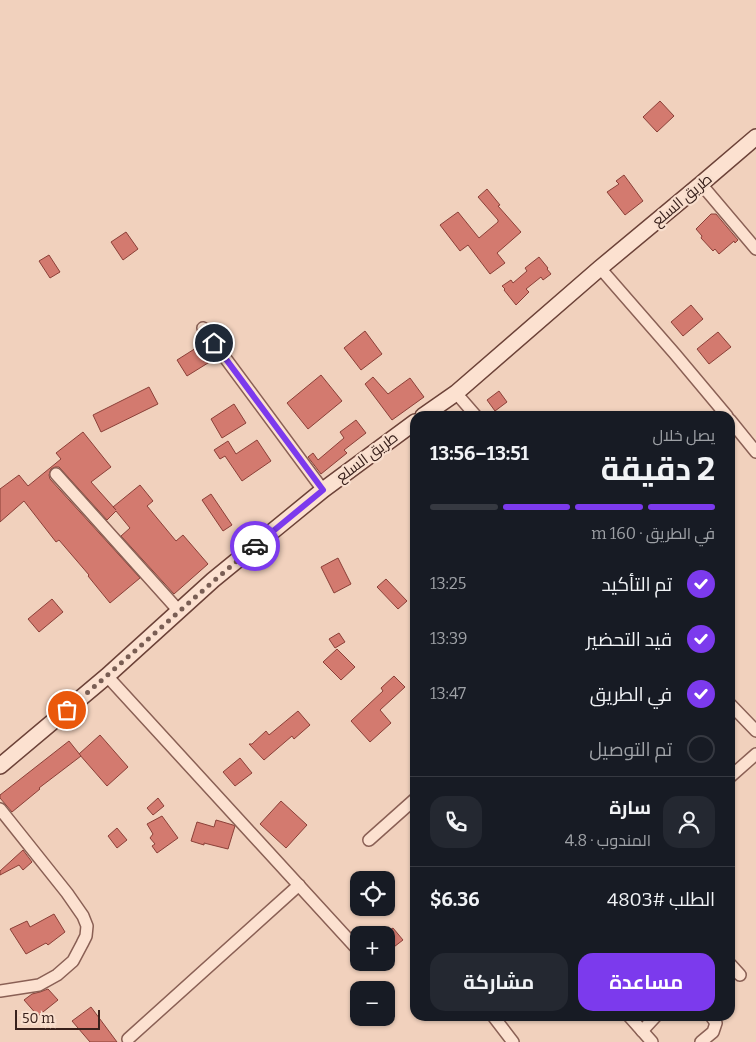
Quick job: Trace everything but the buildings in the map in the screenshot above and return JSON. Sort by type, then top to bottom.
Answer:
[{"type":"street","name":"طريق السلع","points":[[430,411],[456,393],[600,268],[756,137]]},
{"type":"street","points":[[701,184],[756,249]]},
{"type":"street","points":[[600,268],[723,411]]},
{"type":"street","points":[[203,328],[323,490]]},
{"type":"street","points":[[456,393],[472,411]]},
{"type":"street","name":"طريق السلع","points":[[0,766],[107,676],[213,580],[323,490],[410,426]]},
{"type":"street","points":[[735,426],[756,452]]},
{"type":"street","points":[[56,474],[179,611]]},
{"type":"street","points":[[107,676],[350,941]]},
{"type":"street","points":[[735,709],[756,731]]},
{"type":"street","points":[[735,773],[756,754]]},
{"type":"street","points":[[369,840],[410,803]]},
{"type":"street","points":[[0,809],[67,892],[83,916],[87,926],[86,936],[73,961],[57,975],[39,985],[0,991]]},
{"type":"street","points":[[128,1039],[299,885]]},
{"type":"street","points":[[735,970],[740,975]]},
{"type":"street","points":[[497,1021],[513,1042]]},
{"type":"street","points":[[633,1021],[652,1042]]},
{"type":"street","points":[[642,1031],[651,1021]]},
{"type":"street","points":[[701,1042],[713,1032],[715,1021]]},
{"type":"way so far","points":[[67,710],[213,580],[255,546]]},
{"type":"route","points":[[214,343],[323,490],[255,546]]}]
